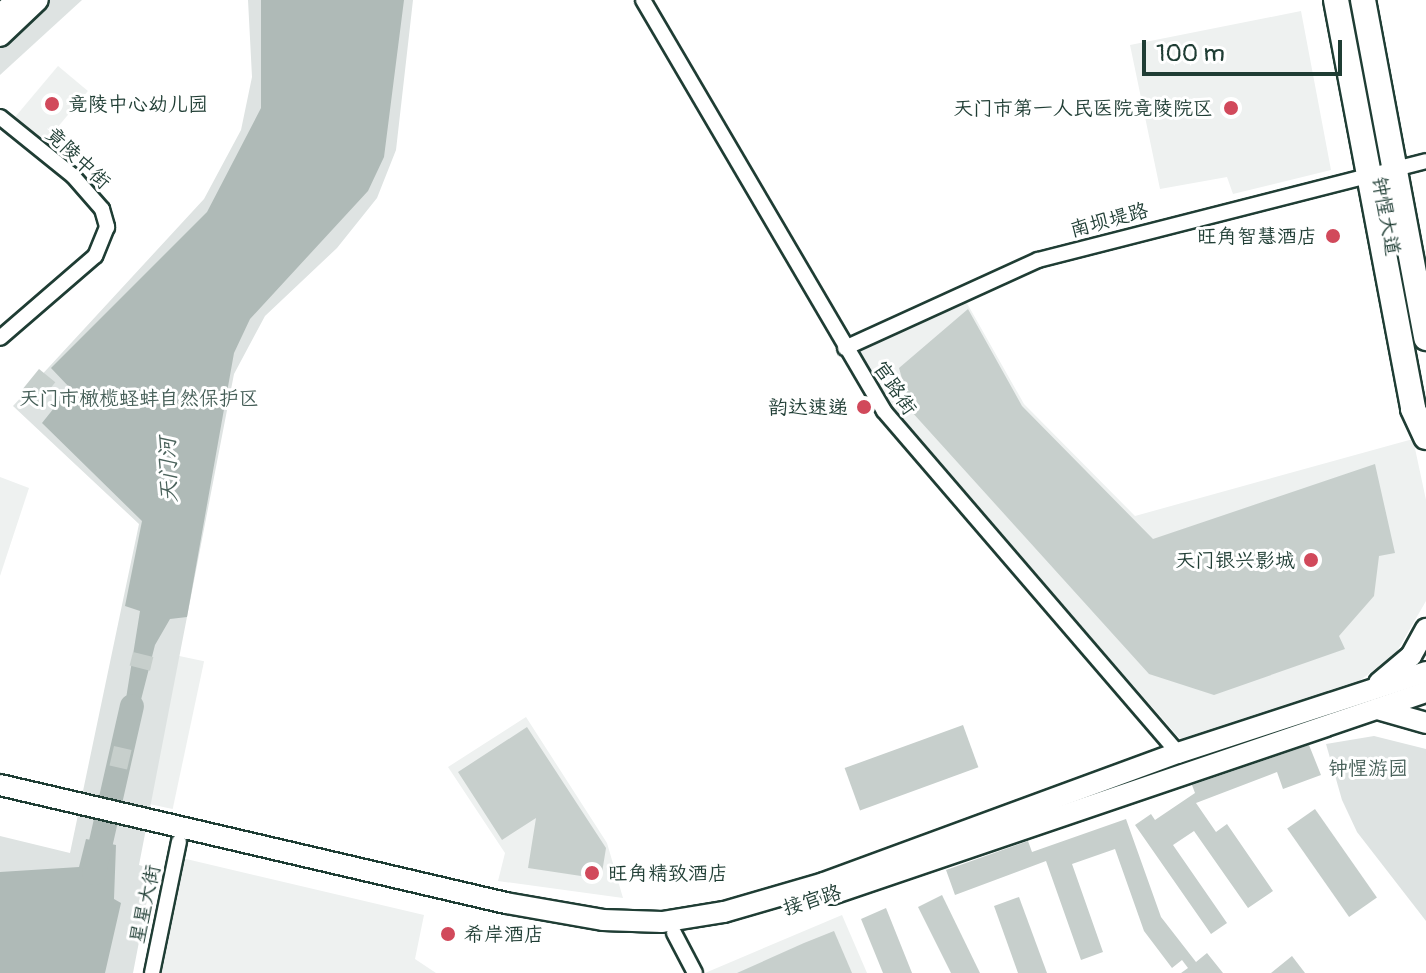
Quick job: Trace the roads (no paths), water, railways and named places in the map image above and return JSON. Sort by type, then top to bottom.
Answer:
[{"type":"highway","points":[[1336,0],[1394,166],[1426,284]]},
{"type":"highway","name":"钟惺大道","points":[[1346,0],[1394,166],[1426,435]]},
{"type":"highway","name":"钟惺大道","points":[[1363,0],[1426,338]]},
{"type":"highway","points":[[1373,0],[1394,166]]},
{"type":"main road","points":[[0,15],[16,0]]},
{"type":"main road","points":[[0,36],[38,0]]},
{"type":"main road","points":[[1426,629],[1411,656],[1370,700],[1426,723]]},
{"type":"main road","name":"接官路","points":[[180,836],[572,927],[674,933],[721,927],[836,893],[1370,700],[1426,672]]},
{"type":"main road","name":"接官路","points":[[180,836],[559,913],[662,922],[724,912],[824,883],[1178,753],[1370,700],[1426,692]]},
{"type":"main road","points":[[0,785],[71,810]]},
{"type":"main road","points":[[0,798],[71,810],[180,836]]},
{"type":"street","name":"官路街","points":[[643,0],[845,348],[896,427],[1178,753]]},
{"type":"street","name":"竟陵中街","points":[[0,117],[73,176],[102,209],[107,227],[95,256],[0,338]]},
{"type":"street","name":"南坝堤路","points":[[845,348],[1038,260],[1394,166]]},
{"type":"street","name":"星星大街","points":[[152,973],[180,836]]},
{"type":"street","points":[[674,933],[695,973]]},
{"type":"water","name":"天门市橄榄蛏蚌自然保护区","points":[[261,0],[404,0],[384,157],[368,191],[250,319],[234,353],[187,617],[170,619],[155,645],[131,739],[120,736],[140,611],[125,606],[142,521],[42,423],[70,388],[51,368],[207,212],[261,108]]},
{"type":"water","points":[[86,839],[116,845],[114,899],[121,903],[105,973],[0,973],[0,872],[79,867]]},
{"type":"waterway","name":"天门河","points":[[94,873],[132,706]]},
{"type":"place","name":"竟陵中心幼儿园","points":[[52,104]]},
{"type":"place","name":"天门市第一人民医院竟陵院区","points":[[1231,108]]},
{"type":"place","name":"旺角智慧酒店","points":[[1333,236]]},
{"type":"place","name":"韵达速递","points":[[864,407]]},
{"type":"place","name":"天门银兴影城","points":[[1311,560]]},
{"type":"place","name":"旺角精致酒店","points":[[592,873]]},
{"type":"place","name":"希岸酒店","points":[[448,934]]},
{"type":"park label","name":"钟惺游园","points":[[1368,768]]}]
